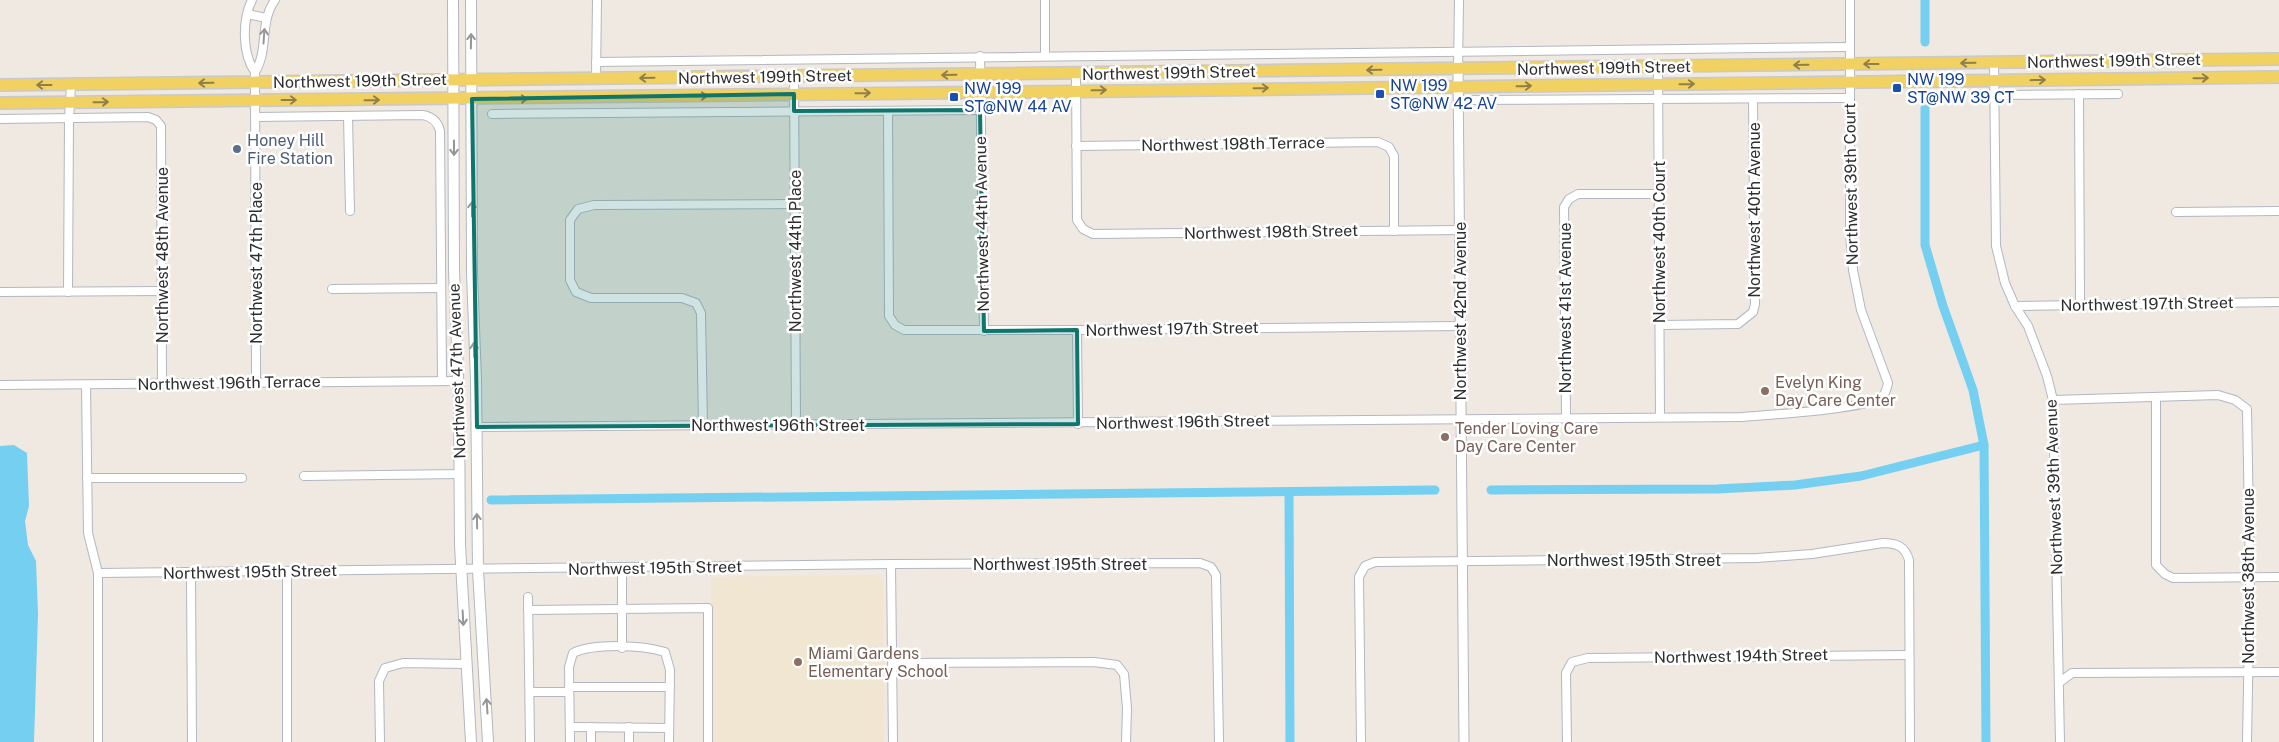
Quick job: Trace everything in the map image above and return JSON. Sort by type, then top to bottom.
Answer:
[{"type":"main road","name":"Northwest 47th Avenue","points":[[454,0],[455,287],[459,381],[461,570],[471,742]]},
{"type":"main road","name":"Northwest 47th Avenue","points":[[472,0],[472,266],[478,570],[488,742]]},
{"type":"main road","name":"Northwest 199th Street","points":[[0,85],[71,85],[255,77],[472,81],[2279,59]]},
{"type":"main road","points":[[2127,61],[2127,79]]},
{"type":"main road","name":"Northwest 199th Street","points":[[0,103],[2279,77]]},
{"type":"main road","points":[[459,381],[468,384],[476,398]]},
{"type":"street","points":[[252,0],[248,14],[246,52],[255,77]]},
{"type":"street","points":[[255,77],[263,52],[266,18],[275,0]]},
{"type":"street","points":[[596,79],[597,0]]},
{"type":"street","points":[[1045,0],[1045,56]]},
{"type":"street","name":"Northwest 42nd Avenue","points":[[1459,0],[1460,419],[1464,742]]},
{"type":"street","name":"Northwest 39th Court","points":[[1850,0],[1850,234],[1853,270],[1861,310],[1886,374],[1888,383],[1886,392]]},
{"type":"street","points":[[248,14],[266,18]]},
{"type":"street","points":[[596,62],[1850,47]]},
{"type":"street","name":"Northwest 44th Avenue","points":[[980,56],[984,331]]},
{"type":"street","name":"Northwest 39th Avenue","points":[[1994,63],[1996,246],[2005,282],[2015,306],[2028,326],[2053,400],[2060,742]]},
{"type":"street","name":"Northwest 40th Court","points":[[1658,67],[1660,417]]},
{"type":"street","points":[[1076,74],[1076,146]]},
{"type":"street","name":"Northwest 47th Place","points":[[255,77],[256,383]]},
{"type":"street","name":"Northwest 44th Place","points":[[794,77],[796,425]]},
{"type":"street","points":[[68,292],[69,119],[71,85]]},
{"type":"street","points":[[2078,94],[2080,304]]},
{"type":"street","points":[[1994,95],[2118,94]]},
{"type":"street","points":[[1458,100],[1849,98]]},
{"type":"street","name":"Northwest 40th Avenue","points":[[1660,325],[1738,324],[1748,318],[1753,312],[1755,304],[1753,99]]},
{"type":"street","points":[[492,114],[980,110]]},
{"type":"street","name":"Northwest 197th Street","points":[[888,111],[889,316],[895,325],[904,330],[984,331],[1460,326]]},
{"type":"street","name":"Northwest 47th Avenue","points":[[348,116],[423,115],[435,120],[440,132],[442,381]]},
{"type":"street","points":[[255,117],[348,116],[350,211]]},
{"type":"street","name":"Northwest 48th Avenue","points":[[69,119],[148,117],[156,120],[161,126],[162,384]]},
{"type":"street","points":[[0,119],[69,119]]},
{"type":"street","name":"Northwest 198th Terrace","points":[[1076,146],[1378,142],[1389,147],[1394,156],[1394,231]]},
{"type":"street","name":"Northwest 198th Street","points":[[1076,146],[1077,220],[1083,229],[1092,234],[1460,230]]},
{"type":"street","name":"Northwest 41st Avenue","points":[[1566,418],[1564,207],[1569,199],[1578,194],[1659,194]]},
{"type":"street","points":[[702,426],[701,313],[696,303],[682,298],[591,298],[576,292],[570,280],[570,220],[578,209],[594,205],[794,204]]},
{"type":"street","points":[[2176,212],[2279,212]]},
{"type":"street","points":[[332,289],[441,288]]},
{"type":"street","points":[[0,292],[162,291]]},
{"type":"street","name":"Northwest 197th Street","points":[[2015,306],[2279,302]]},
{"type":"street","points":[[1078,330],[1078,424]]},
{"type":"street","name":"Northwest 196th Terrace","points":[[0,385],[459,381]]},
{"type":"street","points":[[86,385],[88,533],[90,548],[98,573],[98,742]]},
{"type":"street","name":"Northwest 196th Street","points":[[476,427],[1078,424],[1743,417],[1816,411],[1870,402],[1881,398],[1886,392]]},
{"type":"street","name":"Northwest 38th Avenue","points":[[2156,398],[2218,396],[2235,400],[2248,409],[2250,578],[2247,742]]},
{"type":"street","points":[[2053,400],[2156,398],[2156,565],[2165,574],[2173,578],[2279,577]]},
{"type":"street","points":[[304,476],[460,474]]},
{"type":"street","points":[[87,478],[242,478]]},
{"type":"street","name":"Northwest 195th Street","points":[[1361,742],[1359,577],[1365,566],[1375,562],[1757,558],[1812,554],[1894,543],[1902,547],[1909,560],[1909,655]]},
{"type":"street","name":"Northwest 195th Street","points":[[98,573],[622,569],[891,564],[1200,563],[1211,567],[1216,574],[1219,742]]},
{"type":"street","points":[[891,564],[893,742]]},
{"type":"street","points":[[622,569],[622,648]]},
{"type":"street","points":[[287,571],[287,742]]},
{"type":"street","points":[[192,572],[192,742]]},
{"type":"street","points":[[528,597],[530,742]]},
{"type":"street","points":[[528,610],[708,608],[708,742]]},
{"type":"street","points":[[570,742],[569,667],[573,653],[585,647],[651,648],[665,652],[670,670],[669,742]]},
{"type":"street","points":[[1909,655],[1910,742]]},
{"type":"street","name":"Northwest 194th Street","points":[[1567,742],[1566,673],[1572,662],[1588,658],[1909,655]]},
{"type":"street","points":[[893,663],[1047,664],[1094,662],[1117,665],[1124,674],[1127,708],[1126,742]]},
{"type":"street","points":[[380,742],[379,681],[385,668],[403,663],[466,664]]},
{"type":"street","points":[[2060,682],[2072,673],[2279,672]]},
{"type":"street","points":[[530,692],[670,689]]},
{"type":"street","points":[[570,727],[669,728]]},
{"type":"street","points":[[591,727],[591,742]]},
{"type":"street","points":[[629,727],[629,742]]},
{"type":"highlighted area","points":[[794,94],[794,111],[980,110],[984,331],[1077,330],[1078,424],[477,427],[472,99]]},
{"type":"shaded area","name":"Miami Gardens Elementary School","points":[[874,575],[880,577],[883,582],[884,742],[713,742],[711,577]]},
{"type":"water","points":[[14,445],[27,453],[29,506],[25,521],[28,545],[36,561],[38,614],[34,742],[0,742],[0,446]]},
{"type":"waterway","points":[[1925,0],[1925,42]]},
{"type":"waterway","points":[[1925,108],[1925,245],[1943,306],[1973,390],[1984,445],[1986,742]]},
{"type":"waterway","points":[[1491,490],[1717,489],[1795,485],[1861,476],[1984,445]]},
{"type":"waterway","points":[[491,500],[1435,490]]},
{"type":"waterway","points":[[1289,492],[1290,742]]},
{"type":"place","name":"NW 199 ST@NW 39 CT","points":[[1897,88]]},
{"type":"place","name":"NW 199 ST@NW 42 AV","points":[[1380,94]]},
{"type":"place","name":"NW 199 ST@NW 44 AV","points":[[954,97]]},
{"type":"place","name":"Honey Hill Fire Station","points":[[237,149]]},
{"type":"place","name":"Evelyn King Day Care Center","points":[[1765,391]]},
{"type":"place","name":"Tender Loving Care Day Care Center","points":[[1445,437]]},
{"type":"place","name":"Miami Gardens Elementary School","points":[[798,662]]}]
